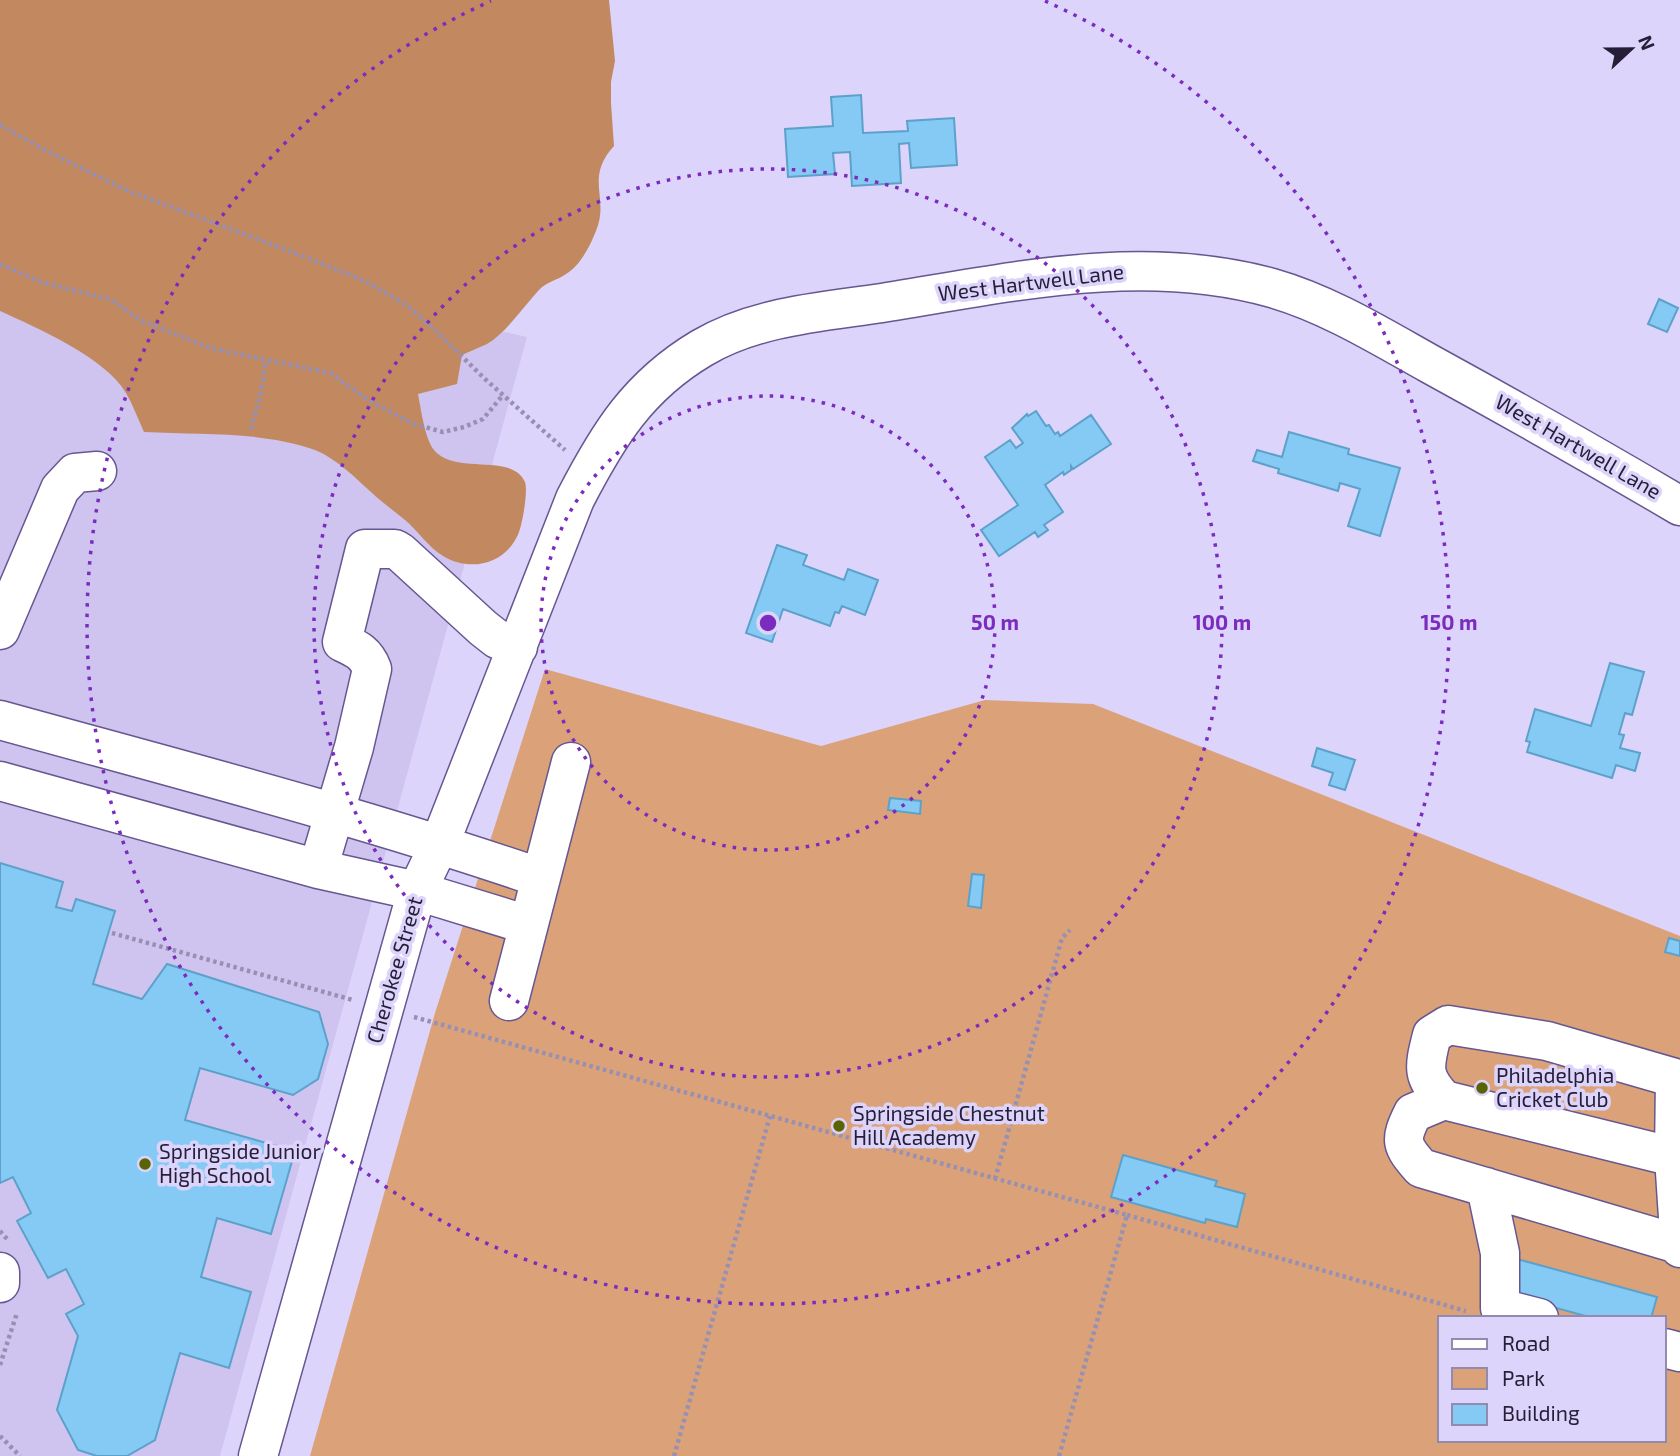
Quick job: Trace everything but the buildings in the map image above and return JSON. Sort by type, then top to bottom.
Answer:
[{"type":"street","name":"West Hartwell Lane","points":[[582,485],[601,448],[620,420],[643,395],[700,349],[733,334],[781,319],[985,286],[1113,270],[1155,270],[1198,273],[1234,280],[1274,289],[1317,305],[1524,415],[1680,506]]},
{"type":"street","points":[[0,630],[60,489],[75,473],[97,471]]},
{"type":"street","name":"Cherokee Street","points":[[258,1456],[416,891],[440,844],[582,485]]},
{"type":"street","points":[[318,869],[354,747],[372,669],[368,659],[359,650],[342,642],[365,549],[395,549],[400,552],[483,628],[497,639],[517,648]]},
{"type":"street","points":[[0,720],[335,812],[541,878]]},
{"type":"street","points":[[509,1000],[571,762]]},
{"type":"street","points":[[0,781],[318,869],[416,891],[528,925]]},
{"type":"street","points":[[1444,1100],[1413,1114],[1403,1134],[1406,1152],[1421,1168],[1679,1246],[1674,1157],[1675,1078],[1547,1041],[1448,1025],[1432,1035],[1425,1061],[1429,1084],[1444,1100],[1674,1157]]},
{"type":"street","points":[[1486,1187],[1500,1253],[1500,1308],[1531,1316]]},
{"type":"street","points":[[0,1272],[0,1283]]},
{"type":"path","points":[[0,124],[43,149],[126,190],[307,258],[374,286],[408,306],[503,395],[582,485]]},
{"type":"path","points":[[0,264],[41,282],[112,300],[140,320],[210,348],[330,373],[369,400],[414,424],[443,432],[483,419],[503,395]]},
{"type":"path","points":[[251,429],[266,361]]},
{"type":"path","points":[[995,1179],[1062,937],[1070,930]]},
{"type":"path","points":[[112,933],[354,1000]]},
{"type":"path","points":[[409,1015],[1478,1314]]},
{"type":"path","points":[[674,1456],[770,1116]]},
{"type":"path","points":[[1059,1456],[1127,1215]]},
{"type":"path","points":[[0,1436],[20,1456]]},
{"type":"shaded area","points":[[0,0],[609,0],[615,61],[611,82],[614,146],[600,168],[600,219],[591,243],[576,266],[542,287],[501,333],[487,344],[462,355],[457,384],[418,394],[426,431],[434,450],[444,458],[456,462],[508,468],[518,473],[525,482],[526,498],[521,524],[508,550],[489,562],[478,564],[466,564],[443,556],[331,458],[312,449],[271,439],[144,432],[126,393],[103,367],[69,345],[0,311]]},
{"type":"shaded area","points":[[0,165],[337,295],[527,337],[220,1456],[0,1456]]},
{"type":"green space","name":"Springside Chestnut Hill Academy","points":[[545,669],[821,746],[985,700],[1093,704],[1680,936],[1680,1456],[310,1456],[435,1013]]},
{"type":"place","name":"Philadelphia Cricket Club","points":[[1482,1088]]},
{"type":"place","name":"Springside Chestnut Hill Academy","points":[[839,1126]]},
{"type":"place","name":"Springside Junior High School","points":[[145,1164]]}]
